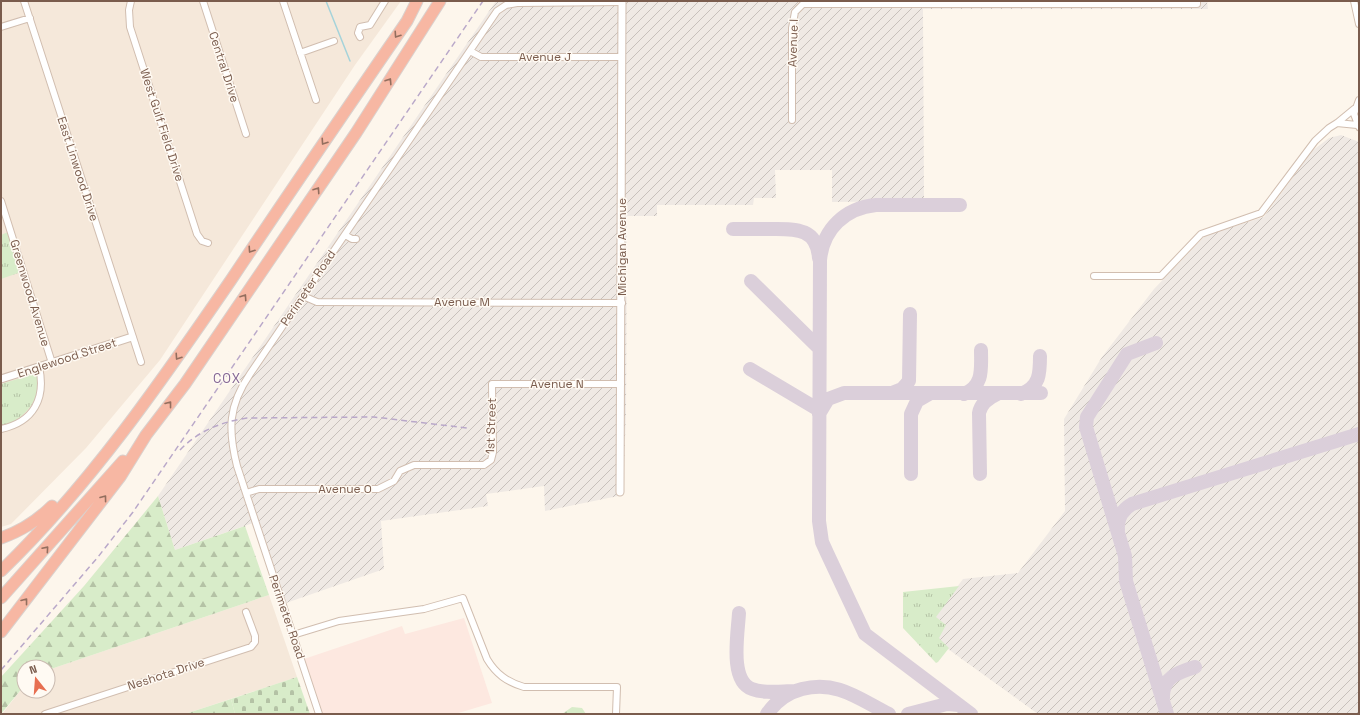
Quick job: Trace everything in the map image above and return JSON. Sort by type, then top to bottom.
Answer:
[{"type":"highway","points":[[1,570],[23,550],[78,487],[170,370],[407,21],[417,1]]},
{"type":"highway","points":[[1,632],[120,477],[146,435],[202,358],[356,133],[440,3]]},
{"type":"highway","points":[[1,598],[146,435]]},
{"type":"highway","points":[[1,538],[30,525],[40,518],[63,495],[78,487]]},
{"type":"street","name":"East Linwood Drive","points":[[24,1],[140,362]]},
{"type":"street","name":"West Gulf Field Drive","points":[[131,1],[129,10],[130,27],[197,234],[202,241],[208,243]]},
{"type":"street","name":"Central Drive","points":[[203,1],[246,134]]},
{"type":"street","points":[[283,1],[316,100]]},
{"type":"street","points":[[360,37],[358,33],[360,27],[370,25],[385,1]]},
{"type":"street","name":"Perimeter Road","points":[[319,714],[234,453],[231,431],[232,409],[245,381],[493,17],[506,5],[517,3],[622,1]]},
{"type":"street","name":"Michigan Avenue","points":[[620,492],[622,303],[622,1]]},
{"type":"street","points":[[1354,1],[1359,24]]},
{"type":"street","name":"Avenue I","points":[[792,120],[792,28],[795,12],[803,4],[820,2],[1197,2]]},
{"type":"street","points":[[1,27],[30,18]]},
{"type":"street","points":[[300,53],[334,41]]},
{"type":"street","name":"Avenue J","points":[[470,51],[481,57],[622,57]]},
{"type":"street","points":[[1094,276],[1162,276],[1201,234],[1260,213],[1315,141],[1354,109],[1359,100]]},
{"type":"street","points":[[1337,123],[1358,126],[1354,109]]},
{"type":"street","name":"Greenwood Avenue","points":[[1,201],[52,362]]},
{"type":"street","points":[[345,235],[352,239],[356,239]]},
{"type":"street","name":"Avenue M","points":[[303,296],[316,302],[622,303]]},
{"type":"street","name":"Englewood Street","points":[[1,379],[132,337]]},
{"type":"street","points":[[1,429],[19,424],[35,407],[42,385],[39,367]]},
{"type":"street","name":"Avenue N","points":[[492,384],[621,384]]},
{"type":"street","name":"1st Street","points":[[484,465],[491,460],[493,452],[492,384]]},
{"type":"street","name":"Avenue O","points":[[246,493],[259,489],[378,489],[394,481],[400,471],[414,465],[484,465]]},
{"type":"street","points":[[293,635],[339,621],[409,612],[463,598],[487,659],[497,673],[512,683],[541,688],[617,687],[616,714]]},
{"type":"street","name":"Neshota Drive","points":[[46,714],[251,647],[256,642],[246,612]]},
{"type":"shaded area","points":[[1,1],[401,1],[355,65],[160,360],[86,448],[11,524],[1,527]]},
{"type":"shaded area","points":[[496,1],[1207,1],[1208,9],[923,9],[924,201],[832,202],[832,170],[775,170],[776,198],[754,198],[753,205],[657,205],[657,216],[627,216],[626,413],[623,495],[545,511],[544,486],[486,494],[488,506],[381,521],[384,569],[286,603],[259,521],[175,550],[158,496]]},
{"type":"shaded area","points":[[1341,135],[1359,142],[1359,714],[1038,714],[948,649],[927,627],[963,579],[1018,573],[1065,511],[1064,419],[1102,357],[1154,289],[1206,235],[1264,217],[1312,151],[1329,138]]},
{"type":"shaded area","points":[[269,595],[297,677],[185,714],[2,714],[16,696],[16,699],[56,699],[56,667]]},
{"type":"shaded area","points":[[464,618],[492,703],[455,714],[322,714],[304,659],[402,626],[405,634]]},
{"type":"green space","points":[[8,232],[21,272],[1,279],[1,235]]},
{"type":"green space","points":[[37,373],[38,391],[30,407],[17,419],[1,426],[1,384]]},
{"type":"green space","points":[[158,496],[175,550],[245,526],[269,595],[56,667],[56,659],[17,659],[84,586]]},
{"type":"green space","points":[[959,586],[936,617],[946,625],[939,638],[949,648],[936,663],[903,628],[903,592]]},
{"type":"green space","points":[[16,661],[16,696],[1,714],[1,677]]},
{"type":"green space","points":[[297,677],[310,714],[235,714],[231,699]]},
{"type":"green space","points":[[231,699],[235,714],[185,714]]},
{"type":"green space","points":[[572,707],[582,708],[586,714],[562,714]]},
{"type":"waterway","points":[[326,1],[350,61]]},
{"type":"taxiway","points":[[960,205],[876,205],[865,207],[855,210],[845,216],[831,230],[826,239],[820,260],[819,521],[822,542],[865,634],[971,714]]},
{"type":"taxiway","points":[[733,229],[788,229],[803,232],[814,240],[819,258]]},
{"type":"taxiway","points":[[751,281],[819,348]]},
{"type":"taxiway","points":[[892,393],[902,389],[909,381],[910,314]]},
{"type":"taxiway","points":[[1156,343],[1127,354],[1087,417],[1086,427],[1125,556],[1126,581],[1167,714]]},
{"type":"taxiway","points":[[964,394],[975,386],[980,376],[981,350]]},
{"type":"taxiway","points":[[1021,394],[1032,388],[1038,379],[1040,356]]},
{"type":"taxiway","points":[[750,369],[819,410]]},
{"type":"taxiway","points":[[819,414],[828,399],[844,393],[1041,393]]},
{"type":"taxiway","points":[[911,474],[911,414],[917,401],[929,394]]},
{"type":"taxiway","points":[[980,474],[979,413],[981,406],[985,401],[997,394]]},
{"type":"taxiway","points":[[1118,530],[1118,522],[1121,515],[1125,509],[1132,504],[1359,434]]},
{"type":"taxiway","points":[[739,613],[736,656],[740,677],[745,684],[757,691],[795,691]]},
{"type":"taxiway","points":[[1163,698],[1163,691],[1168,680],[1178,673],[1195,667]]},
{"type":"taxiway","points":[[767,714],[778,701],[787,695],[802,689],[815,687],[826,687],[847,692],[889,714]]},
{"type":"taxiway","points":[[908,714],[947,704],[959,705]]},
{"type":"railway","points":[[1,670],[98,557],[133,512],[483,1]]},
{"type":"railway","points":[[180,450],[187,443],[210,428],[247,418],[374,417],[467,428]]},
{"type":"district","name":"COX","points":[[227,378]]}]
